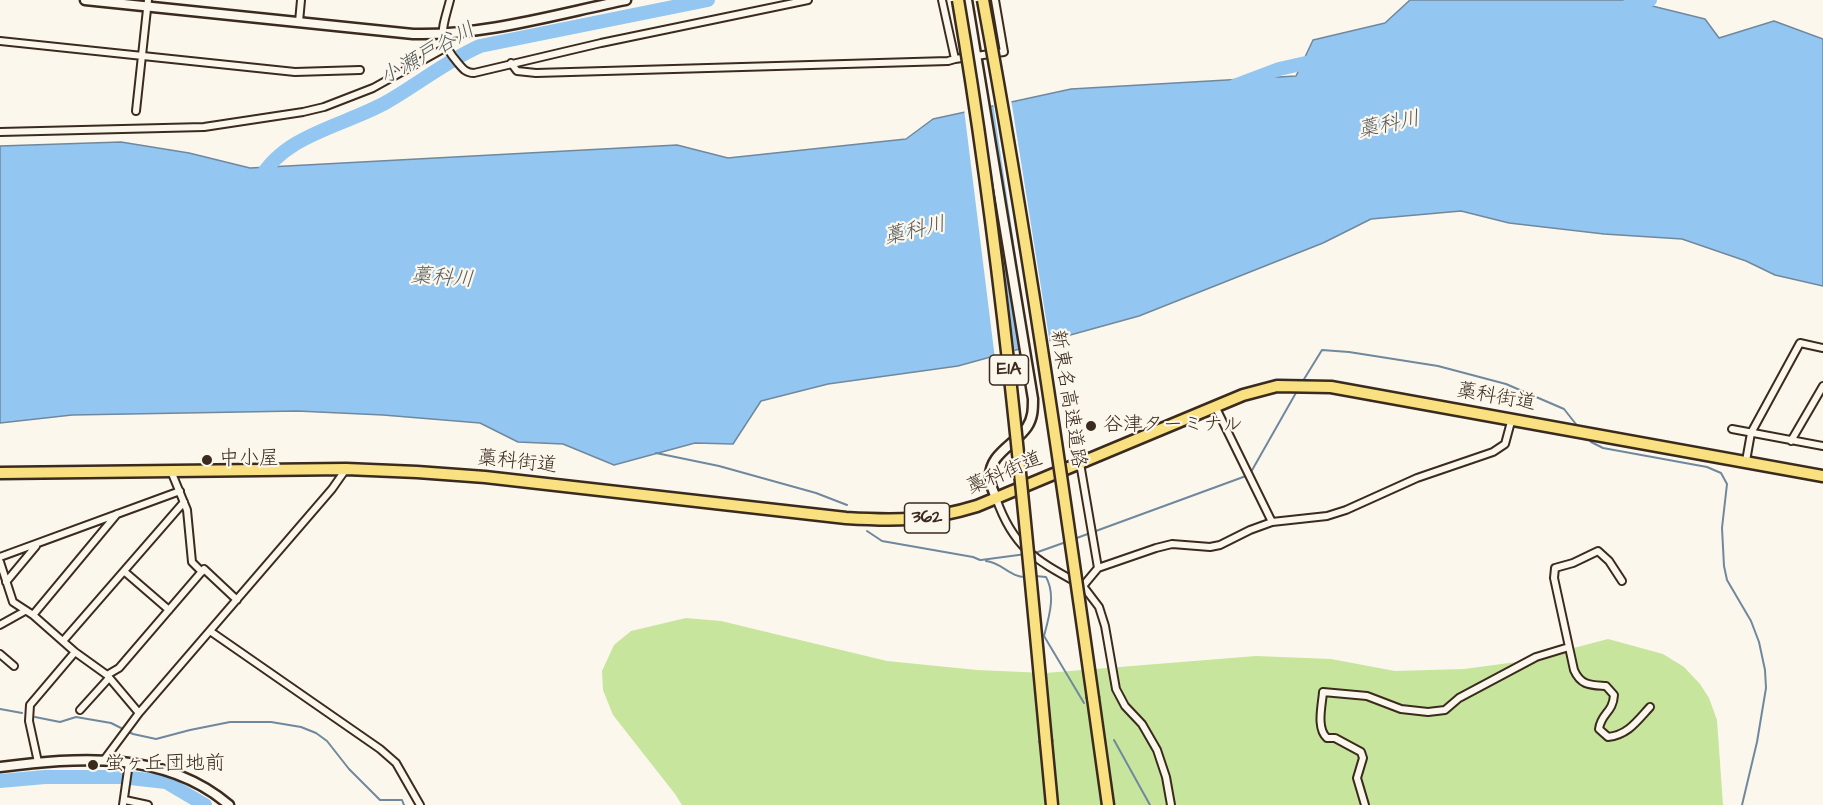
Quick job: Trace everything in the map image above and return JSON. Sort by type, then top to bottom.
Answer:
[{"type":"highway","name":"E1A","points":[[958,0],[981,141],[1008,362],[1052,805]]},
{"type":"highway","name":"新東名高速道路","points":[[983,0],[999,86],[1067,514],[1108,805]]},
{"type":"highway","name":"藁科街道","points":[[0,473],[346,469],[417,472],[485,477],[846,518],[898,521],[955,513],[1243,395],[1277,386],[1307,385],[1331,387],[1512,418],[1823,476]]},
{"type":"street","points":[[85,0],[147,3],[298,22],[442,35],[483,30],[627,0]]},
{"type":"street","points":[[298,22],[301,0]]},
{"type":"street","points":[[450,0],[442,35],[446,48],[468,73],[808,0]]},
{"type":"street","points":[[942,0],[955,59]]},
{"type":"street","points":[[967,0],[1033,399],[1033,411],[1028,426],[1004,448],[994,462],[990,479],[1002,517],[1023,549],[1039,561],[1083,586],[1099,608],[1105,626],[1116,689],[1125,706],[1142,724],[1157,750],[1166,777],[1171,805]]},
{"type":"street","points":[[511,63],[517,71],[536,73],[955,59],[1004,52],[995,0]]},
{"type":"street","points":[[136,111],[147,3]]},
{"type":"street","points":[[0,41],[295,72],[360,70]]},
{"type":"street","points":[[0,132],[204,127],[303,112],[324,107],[373,88],[446,48]]},
{"type":"street","points":[[1746,461],[1751,434],[1800,343],[1823,348]]},
{"type":"street","points":[[1791,441],[1823,386]]},
{"type":"street","points":[[1215,406],[1272,522]]},
{"type":"street","points":[[1083,586],[1098,568],[1172,544],[1210,548],[1272,522],[1327,516],[1346,510],[1417,478],[1493,452],[1505,444],[1512,418]]},
{"type":"street","points":[[1732,429],[1823,446]]},
{"type":"street","points":[[1080,462],[1098,568]]},
{"type":"street","points":[[104,760],[140,713],[332,489],[346,469]]},
{"type":"street","points":[[171,471],[188,510],[192,562],[202,572]]},
{"type":"street","points":[[0,557],[180,491]]},
{"type":"street","points":[[63,641],[184,502]]},
{"type":"street","points":[[33,615],[117,514]]},
{"type":"street","points":[[4,580],[38,544]]},
{"type":"street","points":[[1622,581],[1609,561],[1598,551],[1573,563],[1555,568],[1554,578],[1578,679],[1585,684],[1606,686],[1614,694],[1614,705],[1600,722],[1599,729],[1608,737],[1628,732],[1650,707]]},
{"type":"street","points":[[0,562],[13,602],[33,615],[75,652],[108,676],[140,713]]},
{"type":"street","points":[[80,711],[108,676],[119,668],[204,569],[237,600]]},
{"type":"street","points":[[125,572],[169,610]]},
{"type":"street","points":[[0,626],[25,611]]},
{"type":"street","points":[[210,631],[380,749],[396,763],[420,805]]},
{"type":"street","points":[[1365,805],[1357,778],[1363,759],[1361,752],[1335,738],[1327,738],[1323,734],[1321,725],[1323,692],[1367,696],[1401,709],[1428,712],[1445,710],[1458,698],[1536,657],[1569,647]]},
{"type":"street","points":[[38,762],[29,721],[30,705],[75,652]]},
{"type":"street","points":[[0,654],[14,666]]},
{"type":"street","points":[[0,767],[81,759],[129,763],[160,769],[187,778],[229,805]]},
{"type":"street","points":[[129,763],[124,803],[148,805]]},
{"type":"green space","points":[[686,618],[721,621],[887,661],[977,670],[1045,673],[1256,656],[1331,659],[1395,671],[1464,669],[1524,661],[1608,639],[1663,654],[1684,667],[1700,684],[1709,698],[1717,720],[1723,805],[682,805],[613,715],[603,690],[602,671],[614,645],[631,631]]},
{"type":"water","points":[[1410,0],[1628,0],[1705,19],[1719,38],[1774,21],[1823,39],[1823,286],[1775,275],[1746,261],[1682,239],[1604,234],[1509,223],[1461,211],[1371,219],[1323,243],[1139,316],[958,366],[828,384],[761,401],[733,444],[695,443],[614,465],[563,444],[518,442],[480,423],[383,415],[297,411],[72,415],[0,423],[0,146],[121,142],[189,153],[250,168],[677,145],[728,158],[906,139],[933,119],[1071,89],[1296,76],[1313,40],[1385,23]]},
{"type":"pier","points":[[1011,99],[1050,344],[1030,350],[993,103]]},
{"type":"pier","points":[[984,105],[1015,354],[995,359],[964,109]]},
{"type":"waterway","name":"小瀬戸谷川","points":[[260,179],[271,164],[299,142],[385,103],[480,46],[708,0]]},
{"type":"waterway","name":"藁科川","points":[[1626,7],[1650,0]]},
{"type":"waterway","name":"藁科川","points":[[1234,86],[1279,69],[1319,60]]},
{"type":"waterway","points":[[1301,384],[1322,350],[1438,366],[1506,384],[1564,409],[1579,428]]},
{"type":"waterway","points":[[1251,472],[1297,391]]},
{"type":"waterway","points":[[1587,437],[1591,442],[1603,448],[1707,467],[1721,473],[1727,484],[1722,528],[1724,566],[1727,580],[1751,621],[1759,642],[1766,688],[1757,742],[1742,805]]},
{"type":"waterway","points":[[656,453],[719,466],[816,493],[847,505]]},
{"type":"waterway","points":[[1074,539],[1246,476]]},
{"type":"waterway","points":[[867,531],[882,541],[980,560]]},
{"type":"waterway","points":[[1035,553],[1066,542]]},
{"type":"waterway","points":[[981,560],[1026,554]]},
{"type":"waterway","points":[[986,561],[1016,575],[1026,577]]},
{"type":"waterway","points":[[1035,576],[1046,577],[1051,591],[1051,606],[1044,636],[1084,703]]},
{"type":"waterway","points":[[0,709],[22,713]]},
{"type":"waterway","points":[[35,717],[60,722],[76,717],[111,723],[133,734],[156,739],[230,722],[271,722],[301,727],[316,733],[327,741],[349,769],[380,800],[402,800],[404,805]]},
{"type":"waterway","points":[[1114,740],[1150,805]]},
{"type":"waterway","points":[[0,781],[45,777],[121,777],[166,782],[205,805]]},
{"type":"place","name":"谷津ターミナル","points":[[1091,426]]},
{"type":"place","name":"中小屋","points":[[207,460]]},
{"type":"place","name":"蛍ヶ丘団地前","points":[[93,765]]}]
